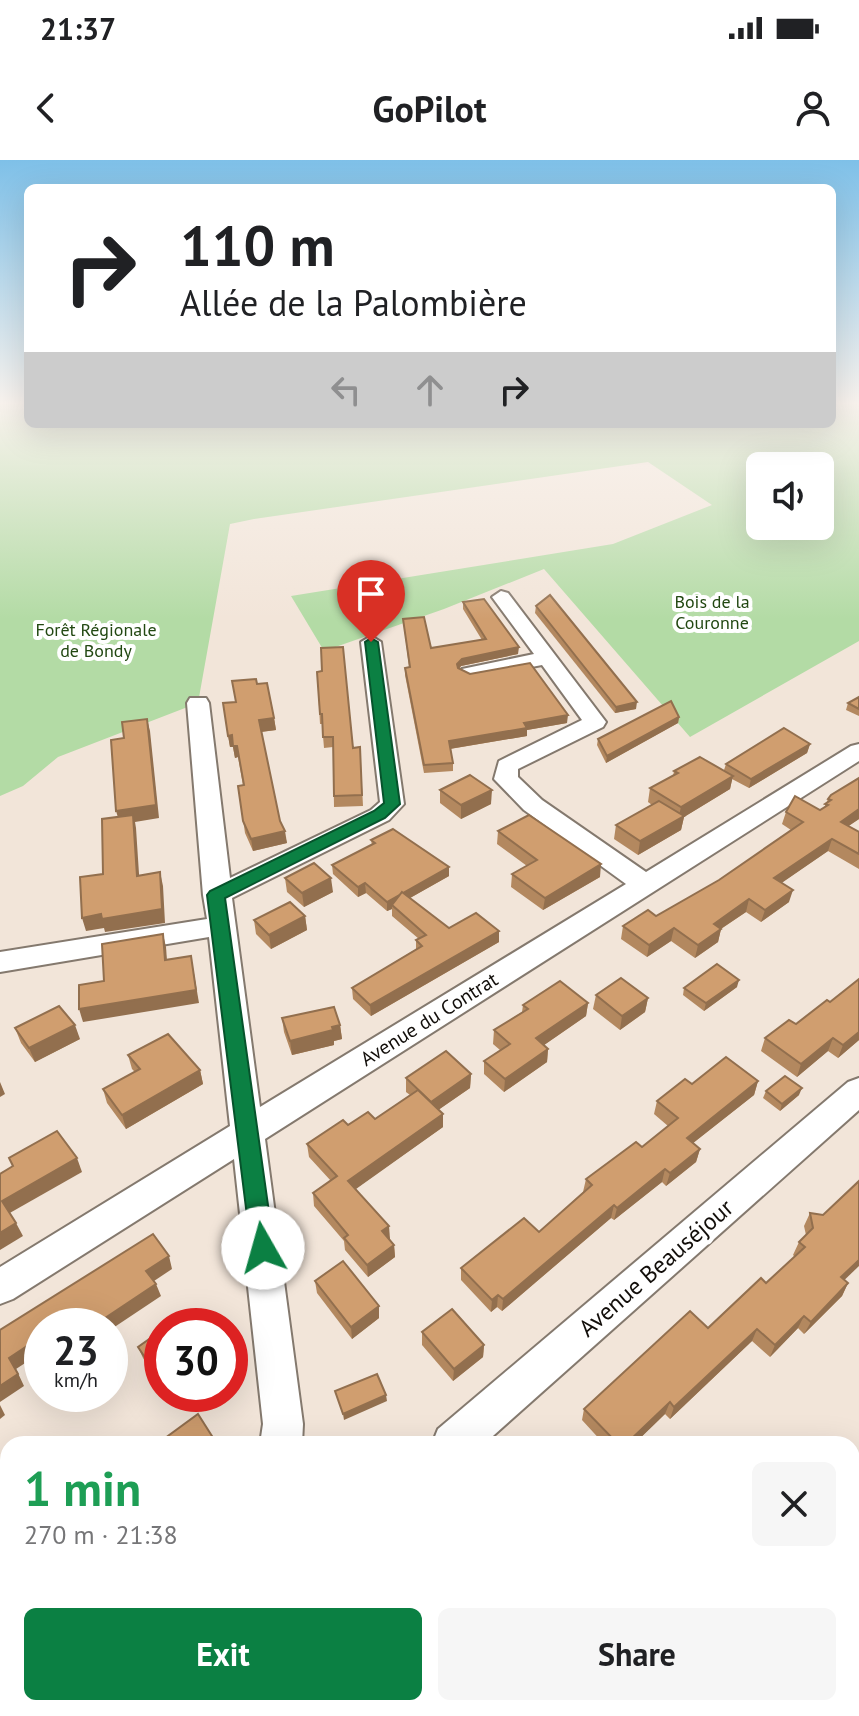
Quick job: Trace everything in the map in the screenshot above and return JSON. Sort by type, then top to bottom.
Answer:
[{"type":"street","points":[[501,597],[595,722],[507,766],[506,779],[533,805],[645,884]]},
{"type":"street","points":[[0,962],[180,933],[380,815],[392,804],[371,642]]},
{"type":"street","points":[[469,673],[546,658]]},
{"type":"street","points":[[198,703],[219,911],[249,1130],[283,1424],[282,1436]]},
{"type":"street","name":"Avenue du Contrat","points":[[0,1287],[859,751]]},
{"type":"street","name":"Avenue Beauséjour","points":[[462,1436],[859,1091]]},
{"type":"green space","name":"Bois de la Couronne","points":[[0,474],[568,474],[230,524],[198,703],[58,757],[23,786],[0,796]]},
{"type":"green space","name":"Bois de la Couronne","points":[[665,474],[746,474],[746,540],[834,540],[834,474],[859,474],[859,641],[690,737],[544,569],[444,609],[324,651],[291,596],[613,544],[712,505]]},
{"type":"building","points":[[550,595],[637,702],[616,707],[536,606]]},
{"type":"building","points":[[484,599],[519,647],[462,659],[457,664],[458,668],[470,674],[530,663],[568,715],[524,723],[527,728],[449,741],[453,763],[424,765],[405,668],[410,667],[403,619],[424,617],[431,648],[486,639],[463,602]]},
{"type":"building","points":[[343,647],[353,748],[360,747],[362,795],[334,796],[333,737],[323,737],[317,672],[322,671],[321,648]]},
{"type":"building","points":[[256,679],[257,684],[267,683],[274,718],[259,720],[280,821],[285,831],[251,839],[243,821],[238,786],[244,785],[237,746],[233,746],[232,735],[228,736],[223,703],[236,702],[232,681]]},
{"type":"building","points":[[859,697],[859,709],[848,703]]},
{"type":"building","points":[[671,701],[679,717],[607,756],[598,739]]},
{"type":"building","points":[[147,719],[156,805],[116,811],[111,740],[124,738],[122,722]]},
{"type":"building","points":[[784,728],[810,744],[751,779],[726,764]]},
{"type":"building","points":[[700,757],[733,776],[681,807],[650,788],[678,773],[674,771]]},
{"type":"building","points":[[470,775],[492,790],[461,805],[440,790]]},
{"type":"building","points":[[859,778],[859,809],[841,822],[859,832],[859,854],[832,839],[774,878],[793,890],[765,910],[749,899],[714,924],[721,929],[698,945],[674,928],[649,945],[623,926],[648,910],[656,916],[719,880],[803,822],[786,812],[795,796],[820,810],[828,805],[825,804],[831,800],[828,799],[831,795]]},
{"type":"building","points":[[659,801],[684,816],[640,841],[616,825]]},
{"type":"building","points":[[133,815],[137,876],[160,872],[162,909],[102,919],[101,914],[82,918],[80,877],[103,874],[102,819]]},
{"type":"building","points":[[529,815],[601,864],[545,898],[512,874],[537,860],[498,831]]},
{"type":"building","points":[[393,829],[449,867],[387,902],[365,883],[358,887],[332,865],[375,843],[371,840]]},
{"type":"building","points":[[314,863],[331,878],[302,893],[285,878]]},
{"type":"building","points":[[402,892],[449,928],[476,913],[499,931],[370,1005],[352,988],[422,946],[416,940],[426,935],[392,905]]},
{"type":"building","points":[[290,902],[305,916],[269,935],[254,920]]},
{"type":"building","points":[[163,934],[165,960],[191,956],[196,990],[79,1009],[79,985],[104,981],[102,944]]},
{"type":"building","points":[[717,964],[739,980],[706,1003],[684,988]]},
{"type":"building","points":[[621,978],[648,998],[622,1016],[596,995]]},
{"type":"building","points":[[859,979],[859,1032],[843,1045],[833,1038],[801,1064],[765,1038],[789,1020],[796,1024]]},
{"type":"building","points":[[560,981],[588,1003],[536,1038],[548,1049],[505,1079],[484,1061],[510,1044],[494,1030],[528,1009],[523,1005]]},
{"type":"building","points":[[59,1006],[75,1025],[29,1048],[15,1028]]},
{"type":"building","points":[[334,1007],[340,1025],[332,1027],[333,1030],[290,1041],[282,1018]]},
{"type":"building","points":[[168,1034],[200,1070],[122,1115],[103,1089],[140,1069],[128,1055]]},
{"type":"building","points":[[446,1051],[471,1074],[431,1102],[406,1078]]},
{"type":"building","points":[[726,1057],[758,1081],[687,1138],[700,1149],[670,1173],[665,1169],[617,1208],[614,1205],[503,1299],[498,1295],[492,1300],[461,1268],[524,1218],[539,1232],[592,1185],[586,1179],[636,1142],[642,1147],[678,1118],[657,1101],[685,1079],[692,1084]]},
{"type":"building","points":[[785,1076],[802,1088],[782,1104],[766,1091]]},
{"type":"building","points":[[418,1090],[443,1114],[348,1181],[389,1226],[382,1231],[394,1245],[367,1265],[344,1238],[348,1235],[313,1193],[337,1176],[307,1144],[343,1120],[348,1125],[368,1112],[375,1119]]},
{"type":"building","points":[[57,1131],[77,1158],[2,1201],[16,1223],[0,1233],[0,1174],[13,1166],[9,1158]]},
{"type":"building","points":[[859,1181],[859,1260],[841,1277],[848,1283],[811,1322],[804,1316],[775,1345],[757,1329],[674,1407],[670,1402],[634,1436],[610,1436],[584,1409],[690,1311],[708,1328],[761,1278],[766,1283],[805,1247],[799,1242],[813,1228],[810,1213],[823,1215]]},
{"type":"building","points":[[153,1234],[169,1256],[146,1271],[156,1284],[120,1308],[35,1308]]},
{"type":"building","points":[[343,1261],[379,1306],[351,1327],[315,1281]]},
{"type":"building","points":[[452,1309],[484,1345],[454,1369],[422,1332]]},
{"type":"building","points":[[24,1315],[24,1348],[9,1358],[18,1374],[0,1386],[0,1330]]},
{"type":"building","points":[[377,1374],[386,1395],[343,1414],[335,1391]]},
{"type":"building","points":[[198,1414],[212,1436],[168,1436]]},
{"type":"route","points":[[263,1248],[216,895],[380,815],[392,804],[371,642]]},
{"type":"park label","name":"Forêt Régionale de Bondy","points":[[96,640]]}]
